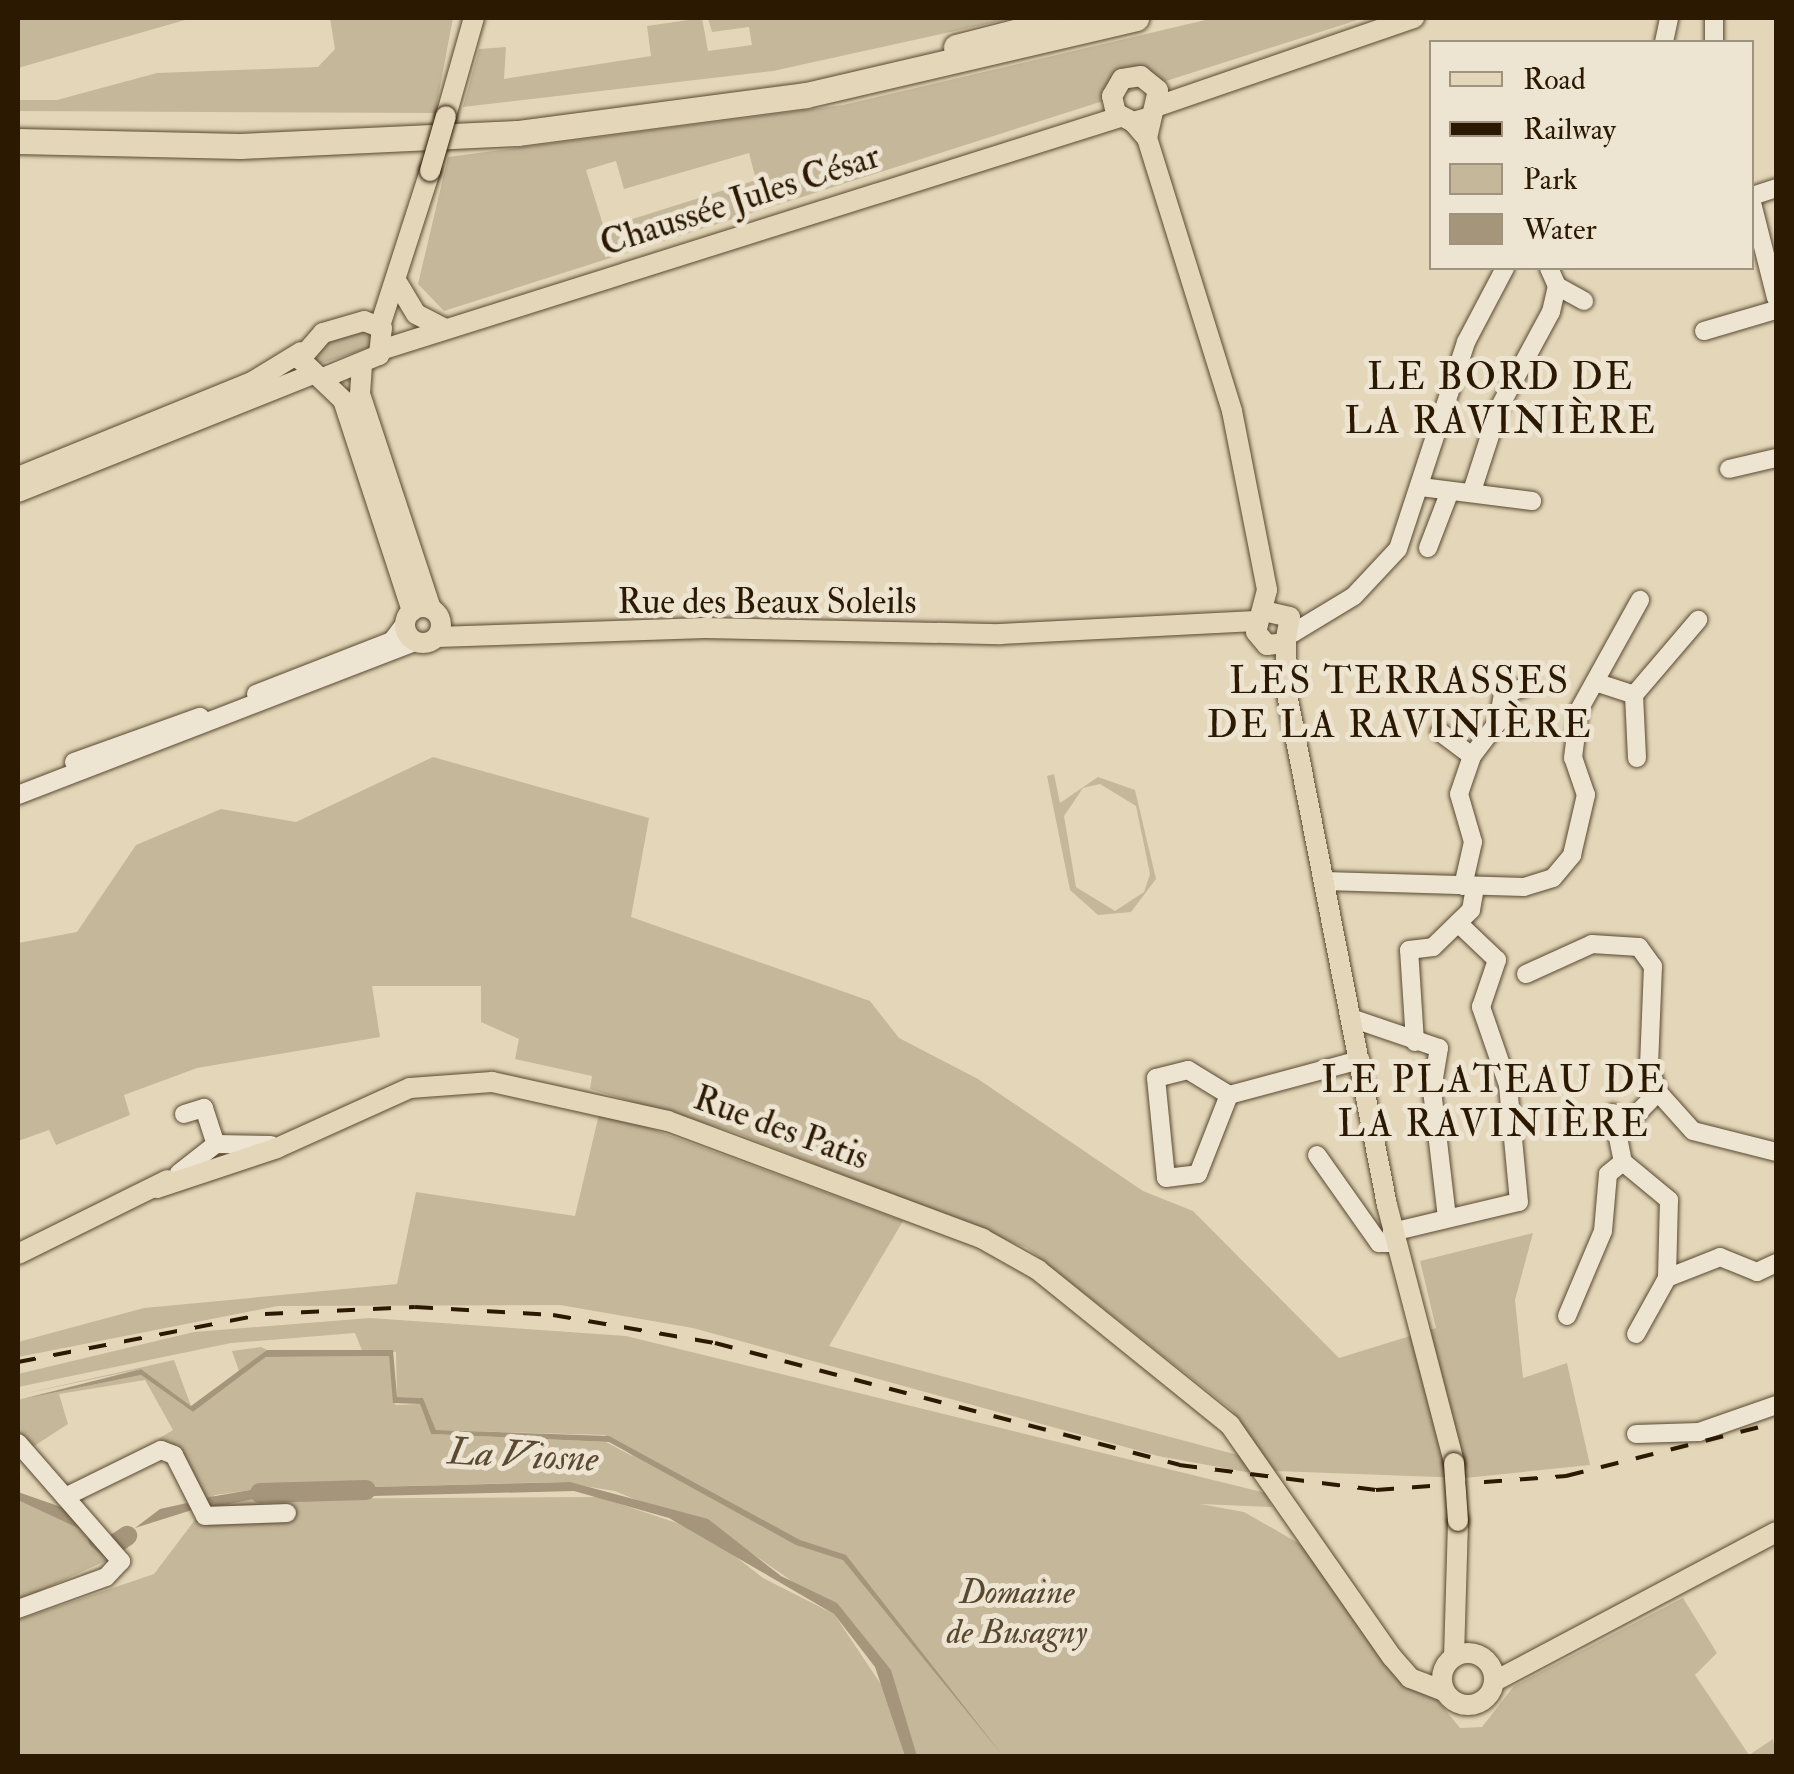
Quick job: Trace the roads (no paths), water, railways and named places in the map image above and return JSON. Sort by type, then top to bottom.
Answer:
[{"type":"highway","points":[[18,125],[255,131],[559,115],[887,64],[1069,18]]},
{"type":"highway","points":[[18,141],[240,146],[518,133],[806,95],[1136,18]]},
{"type":"main road","points":[[423,624],[360,394],[362,365],[383,333],[388,304],[398,284],[474,18]]},
{"type":"main road","name":"Chaussée Jules César","points":[[383,333],[444,328],[1096,119],[1139,112],[1179,92],[1414,18]]},
{"type":"main road","points":[[1139,112],[1224,382],[1394,1237],[1454,1463],[1461,1666],[1470,1706],[1495,1681],[1543,1654],[1770,1540]]},
{"type":"main road","points":[[398,284],[416,314],[444,328]]},
{"type":"main road","points":[[18,477],[252,382],[301,352],[383,333]]},
{"type":"main road","points":[[301,352],[317,377],[343,400],[423,624]]},
{"type":"main road","points":[[18,492],[317,377],[362,365]]},
{"type":"main road","name":"Rue des Beaux Soleils","points":[[423,624],[478,634],[1056,631],[1273,622]]},
{"type":"main road","name":"Rue des Patis","points":[[18,1254],[157,1188],[294,1139],[410,1088],[492,1082],[588,1098],[949,1226],[1024,1259],[1230,1425],[1392,1657],[1461,1666]]},
{"type":"main road","name":"Rue des Patis","points":[[157,1188],[179,1173],[294,1139]]},
{"type":"main road","points":[[1461,1666],[1543,1654]]},
{"type":"main road","points":[[1461,1666],[1495,1681]]},
{"type":"street","points":[[1754,211],[1776,298]]},
{"type":"street","points":[[1273,622],[1318,616],[1384,568],[1421,487],[1469,336],[1505,270]]},
{"type":"street","points":[[1550,270],[1557,286],[1584,301]]},
{"type":"street","points":[[1473,488],[1557,286]]},
{"type":"street","points":[[1704,331],[1776,310]]},
{"type":"street","points":[[1729,469],[1776,458]]},
{"type":"street","points":[[1421,487],[1450,492],[1473,488],[1532,501]]},
{"type":"street","points":[[1428,548],[1450,492]]},
{"type":"street","points":[[1325,882],[1469,887],[1553,878],[1572,855],[1586,795],[1573,747],[1580,710],[1640,600]]},
{"type":"street","points":[[1636,758],[1634,695],[1698,620]]},
{"type":"street","name":"Rue des Beaux Soleils","points":[[18,784],[388,643],[423,624]]},
{"type":"street","name":"Rue des Beaux Soleils","points":[[18,796],[423,624]]},
{"type":"street","points":[[1598,682],[1634,695]]},
{"type":"street","points":[[1415,1042],[1409,950],[1433,947],[1458,922],[1469,887],[1473,842],[1458,794],[1472,756],[1498,722],[1504,694],[1524,688]]},
{"type":"street","points":[[1440,732],[1472,756]]},
{"type":"street","points":[[1317,1155],[1379,1243],[1447,1218],[1519,1202],[1508,1084],[1481,1006],[1497,960],[1458,922]]},
{"type":"street","points":[[1526,974],[1592,944],[1638,947],[1653,966],[1649,1066],[1658,1092],[1693,1130],[1776,1152]]},
{"type":"street","points":[[1350,1018],[1439,1048],[1432,1090],[1447,1218]]},
{"type":"street","points":[[1229,1094],[1198,1174],[1166,1178],[1156,1078],[1188,1070],[1229,1094],[1360,1060]]},
{"type":"street","points":[[1623,1162],[1618,1120],[1658,1092]]},
{"type":"street","points":[[184,1114],[212,1105],[216,1144]]},
{"type":"street","points":[[179,1173],[216,1144],[271,1145]]},
{"type":"street","points":[[1623,1162],[1666,1190],[1666,1278],[1636,1334]]},
{"type":"street","points":[[1568,1316],[1603,1232],[1608,1174],[1623,1162]]},
{"type":"street","points":[[1666,1278],[1720,1257],[1757,1272],[1776,1263]]},
{"type":"street","points":[[1636,1434],[1699,1432],[1776,1405]]},
{"type":"street","points":[[18,1443],[113,1546],[113,1573],[18,1610]]},
{"type":"street","points":[[66,1497],[160,1450],[174,1455],[196,1506],[287,1513]]},
{"type":"water","points":[[267,1350],[393,1350],[397,1397],[423,1398],[436,1430],[609,1436],[800,1540],[846,1555],[1003,1756],[843,1560],[796,1545],[609,1442],[431,1434],[420,1404],[393,1403],[389,1356],[266,1357],[193,1412],[141,1375],[18,1400],[141,1369],[191,1406]]},
{"type":"water","points":[[570,1482],[708,1519],[781,1576],[837,1603],[891,1670],[917,1756],[905,1756],[875,1667],[834,1614],[669,1518],[574,1491],[254,1499],[200,1510],[204,1498],[250,1490]]},
{"type":"water","points":[[18,1492],[61,1507],[93,1535],[18,1500]]},
{"type":"water","points":[[187,1503],[192,1510],[135,1528],[160,1509]]},
{"type":"waterway","name":"La Viosne","points":[[260,1493],[366,1490]]},
{"type":"waterway","name":"La Viosne","points":[[116,1543],[126,1533]]},
{"type":"waterway","name":"La Viosne","points":[[98,1539],[109,1548],[127,1536]]},
{"type":"railway","points":[[18,1362],[265,1314],[415,1307],[553,1315],[715,1343],[1179,1465],[1376,1490],[1566,1476],[1776,1423]]},
{"type":"district","name":"LE BORD DE LA RAVINIÈRE","points":[[1501,400]]},
{"type":"district","name":"LES TERRASSES DE LA RAVINIÈRE","points":[[1400,704]]},
{"type":"district","name":"LE PLATEAU DE LA RAVINIÈRE","points":[[1494,1103]]},
{"type":"park label","name":"Domaine de Busagny","points":[[1017,1612]]}]
